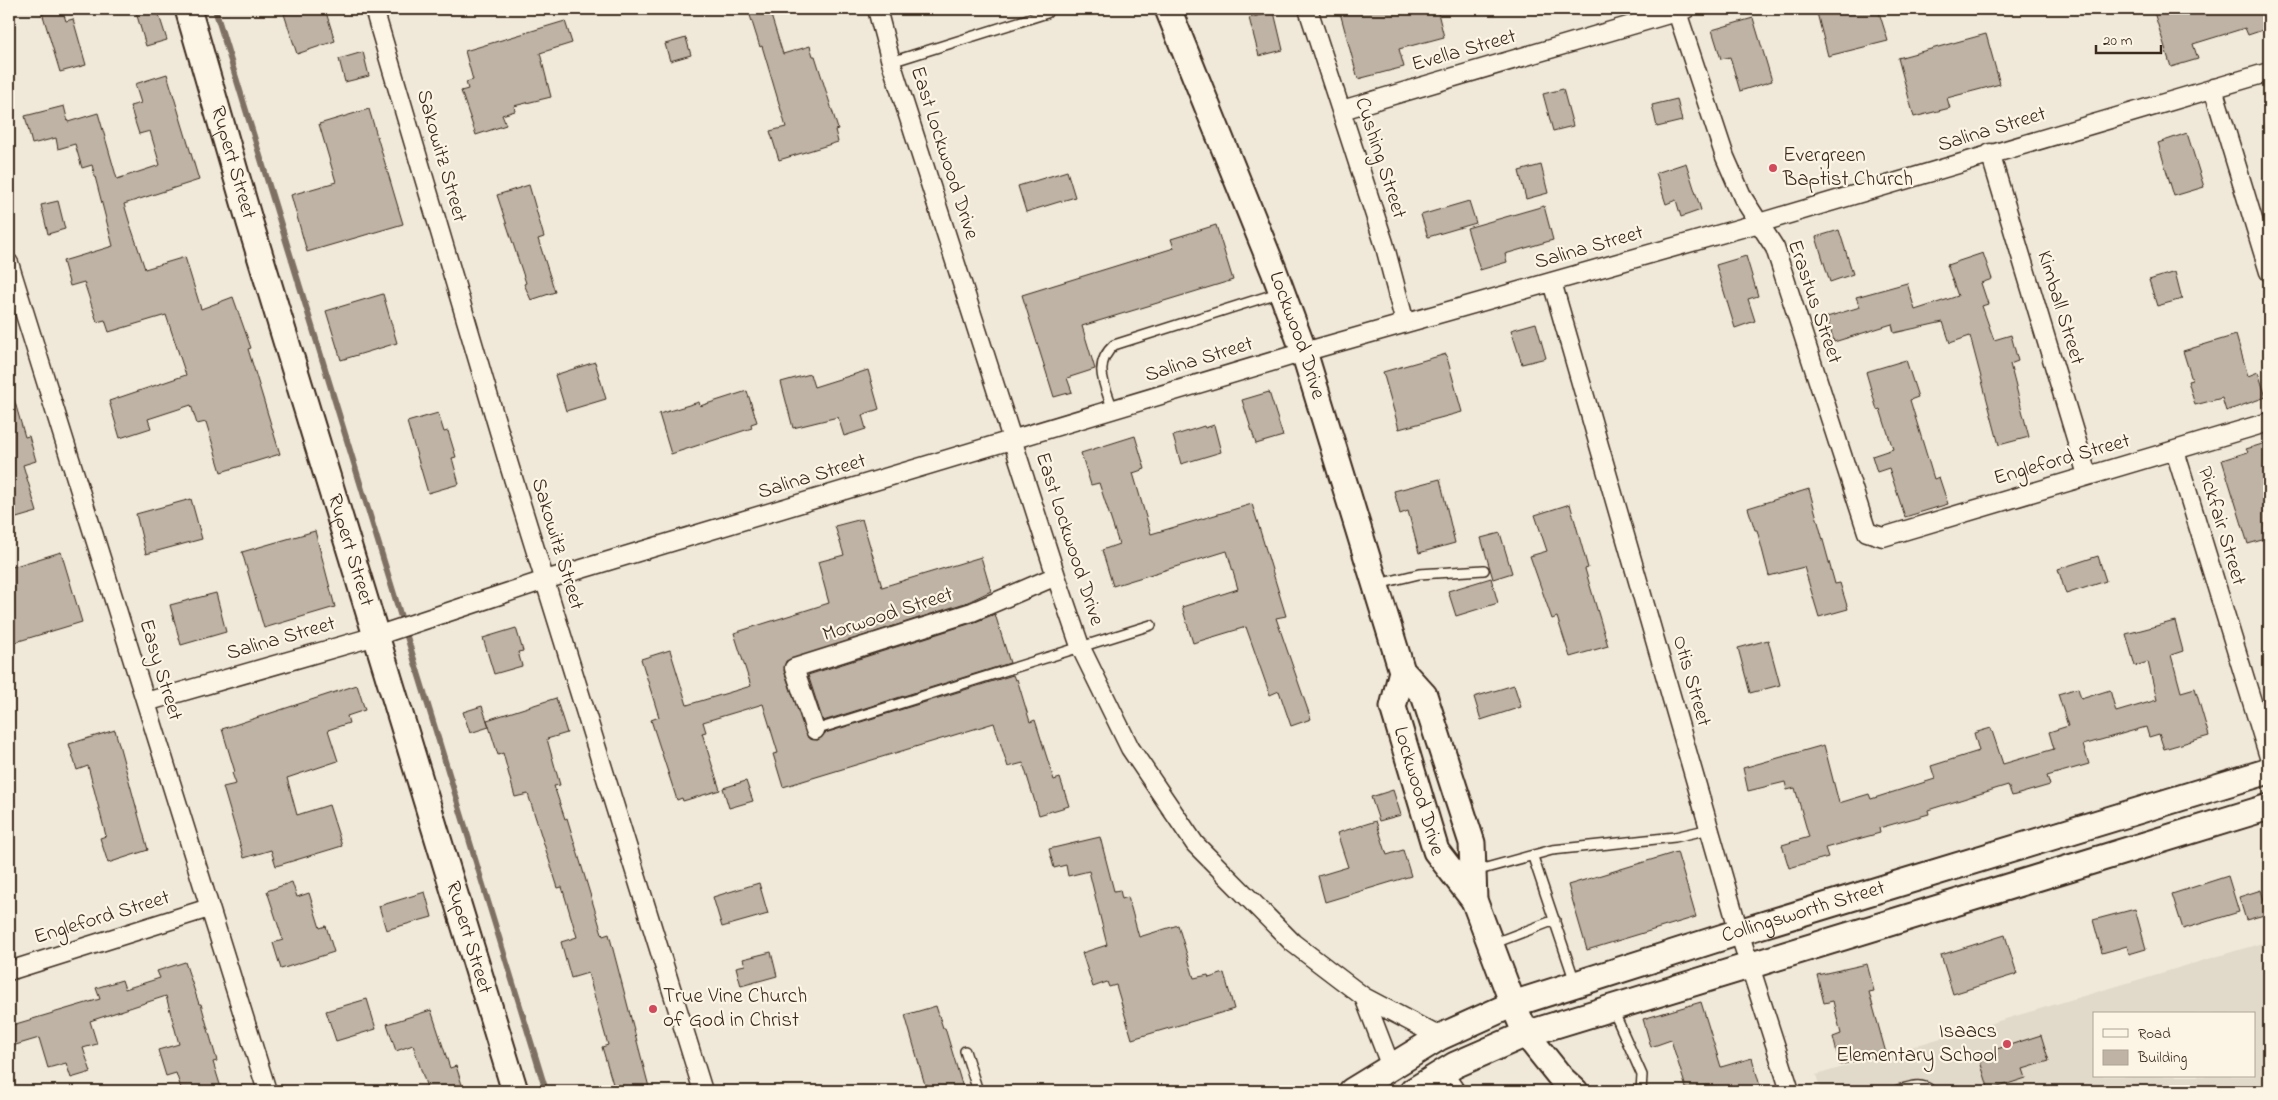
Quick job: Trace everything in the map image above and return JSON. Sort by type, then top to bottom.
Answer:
[{"type":"main road","name":"Rupert Street","points":[[188,9],[250,223],[382,633],[514,1091]]},
{"type":"main road","name":"Lockwood Drive","points":[[1168,9],[1282,292],[1304,352],[1402,671],[1424,695],[1472,843],[1474,900]]},
{"type":"main road","name":"Lockwood Drive","points":[[1402,671],[1393,707],[1436,851],[1474,900],[1526,1034],[1562,1079],[1575,1091]]},
{"type":"main road","name":"Collingsworth Street","points":[[1352,1091],[1440,1036],[1513,1004],[1739,932],[2269,771]]},
{"type":"main road","name":"Collingsworth Street","points":[[1413,1091],[1447,1070],[1526,1034],[2269,808]]},
{"type":"street","name":"Sakowitz Street","points":[[374,9],[545,580],[703,1091]]},
{"type":"street","name":"East Lockwood Drive","points":[[877,9],[891,62],[1014,440],[1056,576],[1080,646],[1130,748],[1195,844],[1293,943],[1364,997],[1440,1036]]},
{"type":"street","name":"Cushing Street","points":[[1308,9],[1384,243],[1405,323]]},
{"type":"street","name":"Evella Street","points":[[1342,110],[1680,10]]},
{"type":"street","name":"Erastus Street","points":[[1680,10],[1725,157],[1743,198],[1775,248],[1866,532]]},
{"type":"street","name":"Salina Street","points":[[146,702],[382,633],[545,580],[1304,352],[1759,223],[2269,72]]},
{"type":"street","points":[[2213,88],[2269,272]]},
{"type":"street","name":"Kimball Street","points":[[1990,154],[2086,476]]},
{"type":"street","name":"Easy Street","points":[[9,263],[267,1091]]},
{"type":"street","name":"Otis Street","points":[[1552,282],[1739,932],[1790,1091]]},
{"type":"street","name":"Engleford Street","points":[[1866,532],[1883,537],[2269,422]]},
{"type":"street","name":"Pickfair Street","points":[[2175,451],[2269,757]]},
{"type":"street","name":"Morwood Street","points":[[815,730],[794,668],[972,612],[1056,576]]},
{"type":"street","name":"Engleford Street","points":[[9,971],[209,908]]},
{"type":"street","points":[[1364,997],[1391,1067]]},
{"type":"lane","points":[[891,62],[1047,13]]},
{"type":"lane","points":[[1113,410],[1101,371],[1105,353],[1114,345],[1282,292]]},
{"type":"lane","points":[[1375,585],[1419,574],[1484,570]]},
{"type":"lane","points":[[815,730],[1151,625]]},
{"type":"lane","points":[[1473,872],[1533,857],[1552,850],[1675,837],[1710,829]]},
{"type":"lane","points":[[1533,857],[1576,983]]},
{"type":"lane","points":[[1490,944],[1555,920]]},
{"type":"lane","points":[[1612,1008],[1642,1075],[1641,1091]]},
{"type":"lane","points":[[965,1051],[978,1091]]},
{"type":"lane","points":[[1447,1070],[1461,1091]]},
{"type":"lane","points":[[1895,1091],[1919,1085],[1927,1087],[1932,1091]]},
{"type":"shaded area","name":"Isaacs Elementary School","points":[[2269,941],[2269,1091],[1821,1091],[1816,1075]]},
{"type":"building","points":[[41,9],[62,9],[66,21],[73,19],[86,65],[60,72]]},
{"type":"building","points":[[135,9],[157,9],[167,40],[146,46]]},
{"type":"building","points":[[299,9],[325,9],[335,41],[297,54],[284,14]]},
{"type":"building","points":[[748,9],[769,9],[783,54],[810,46],[813,56],[815,56],[838,129],[835,130],[838,142],[779,160],[770,131],[786,127],[762,46],[760,47]]},
{"type":"building","points":[[1339,9],[1437,9],[1444,37],[1399,49],[1404,67],[1358,79]]},
{"type":"building","points":[[1816,9],[1878,9],[1888,41],[1828,56]]},
{"type":"building","points":[[2153,9],[2269,9],[2269,28],[2248,35],[2245,28],[2193,44],[2198,59],[2171,67]]},
{"type":"building","points":[[1274,12],[1283,50],[1259,56],[1249,18]]},
{"type":"building","points":[[1753,18],[1772,81],[1740,91],[1730,57],[1721,59],[1712,30]]},
{"type":"building","points":[[565,21],[572,43],[540,53],[551,97],[514,106],[515,111],[502,115],[506,125],[476,135],[461,91],[468,89],[466,82],[473,80],[465,51]]},
{"type":"building","points":[[1986,34],[2000,84],[1947,98],[1950,108],[1914,117],[1898,58]]},
{"type":"building","points":[[686,38],[691,55],[670,61],[665,44]]},
{"type":"building","points":[[363,52],[369,76],[345,82],[339,59]]},
{"type":"building","points":[[167,74],[199,180],[124,204],[129,221],[145,269],[185,257],[201,309],[233,297],[251,348],[248,349],[280,454],[221,472],[206,422],[197,424],[191,405],[148,419],[151,428],[120,438],[109,401],[186,375],[166,315],[109,332],[105,320],[97,322],[84,282],[70,286],[63,261],[113,246],[92,165],[82,168],[75,144],[58,149],[56,138],[32,144],[25,116],[64,106],[68,122],[98,113],[117,179],[160,165],[150,131],[139,134],[130,106],[141,103],[135,84]]},
{"type":"building","points":[[1563,89],[1573,126],[1553,131],[1543,94]]},
{"type":"building","points":[[1677,99],[1682,121],[1657,127],[1652,105]]},
{"type":"building","points":[[369,109],[403,224],[307,252],[291,195],[336,182],[319,124]]},
{"type":"building","points":[[2187,133],[2204,187],[2174,196],[2158,143]]},
{"type":"building","points":[[1686,163],[1701,210],[1681,217],[1676,200],[1666,204],[1656,173]]},
{"type":"building","points":[[1541,165],[1548,193],[1526,199],[1519,171]]},
{"type":"building","points":[[1067,171],[1075,197],[1026,212],[1018,186]]},
{"type":"building","points":[[529,185],[544,237],[538,239],[555,292],[531,300],[524,284],[526,283],[497,195]]},
{"type":"building","points":[[58,201],[65,229],[48,234],[41,205]]},
{"type":"building","points":[[1469,201],[1476,223],[1428,237],[1421,215]]},
{"type":"building","points":[[1544,206],[1553,240],[1505,254],[1507,262],[1480,270],[1467,228]]},
{"type":"building","points":[[1216,225],[1233,280],[1082,326],[1095,369],[1067,378],[1072,392],[1054,397],[1022,295],[1174,248],[1171,239]]},
{"type":"building","points":[[1839,230],[1853,274],[1830,282],[1816,237]]},
{"type":"building","points":[[1983,253],[1992,279],[1981,283],[1988,304],[1982,306],[1994,340],[2011,335],[2018,361],[2010,364],[2029,437],[1999,445],[1970,336],[1950,343],[1943,322],[1894,333],[1892,324],[1834,342],[1827,317],[1860,307],[1856,297],[1907,283],[1915,310],[1958,296],[1947,265]]},
{"type":"building","points":[[1746,256],[1758,296],[1748,299],[1755,321],[1735,328],[1716,265]]},
{"type":"building","points":[[2175,272],[2182,299],[2157,306],[2149,280]]},
{"type":"building","points":[[383,294],[397,343],[341,360],[326,311]]},
{"type":"building","points":[[1536,323],[1546,358],[1522,364],[1511,330]]},
{"type":"building","points":[[2236,335],[2248,376],[2258,372],[2266,397],[2226,411],[2222,398],[2195,405],[2188,381],[2192,380],[2183,351]]},
{"type":"building","points":[[1446,354],[1462,412],[1399,429],[1383,372]]},
{"type":"building","points":[[1906,360],[1918,397],[1910,400],[1934,479],[1939,477],[1948,504],[1905,517],[1889,468],[1877,472],[1872,456],[1893,449],[1880,409],[1877,410],[1866,372]]},
{"type":"building","points":[[595,362],[606,399],[566,411],[555,375]]},
{"type":"building","points":[[868,370],[879,409],[862,415],[866,429],[844,436],[838,417],[793,428],[781,382],[810,374],[814,387]]},
{"type":"building","points":[[747,391],[757,422],[751,424],[752,428],[671,454],[659,414],[699,402],[700,406]]},
{"type":"building","points":[[1269,392],[1283,436],[1256,444],[1242,400]]},
{"type":"building","points":[[14,399],[25,437],[29,436],[36,461],[23,465],[37,512],[13,519],[9,506],[9,400]]},
{"type":"building","points":[[438,413],[444,432],[448,431],[456,457],[452,458],[459,484],[428,493],[407,422]]},
{"type":"building","points":[[1214,425],[1221,452],[1181,464],[1173,436],[1204,426],[1205,428]]},
{"type":"building","points":[[1135,436],[1145,469],[1133,473],[1151,534],[1252,504],[1286,616],[1276,618],[1311,719],[1291,726],[1279,691],[1270,695],[1246,627],[1193,643],[1182,607],[1238,589],[1227,551],[1113,586],[1102,550],[1119,544],[1099,483],[1091,485],[1081,453]]},
{"type":"building","points":[[2269,442],[2269,538],[2248,544],[2222,460],[2248,452],[2246,449]]},
{"type":"building","points":[[1440,479],[1455,543],[1419,553],[1408,511],[1400,514],[1394,491]]},
{"type":"building","points":[[1809,489],[1835,584],[1840,583],[1848,609],[1819,617],[1804,567],[1769,576],[1757,530],[1755,530],[1748,508]]},
{"type":"building","points":[[191,499],[202,539],[146,554],[136,514]]},
{"type":"building","points":[[1570,504],[1588,568],[1585,569],[1608,646],[1570,657],[1557,617],[1552,619],[1530,556],[1547,551],[1535,515]]},
{"type":"building","points":[[862,519],[882,587],[981,557],[991,591],[968,602],[786,661],[784,671],[808,738],[818,740],[825,733],[1013,675],[1015,680],[1017,679],[1030,722],[1035,720],[1054,780],[1060,778],[1069,806],[1039,815],[1023,763],[1008,767],[994,723],[783,787],[773,754],[778,753],[763,704],[703,722],[706,732],[702,733],[720,790],[683,801],[682,798],[677,800],[651,720],[659,717],[641,659],[670,650],[687,705],[751,686],[734,633],[829,603],[818,562],[844,555],[835,526]]},
{"type":"building","points":[[315,531],[335,607],[264,628],[242,552]]},
{"type":"building","points":[[1500,533],[1512,573],[1493,579],[1481,538]]},
{"type":"building","points":[[61,552],[82,622],[9,644],[9,568]]},
{"type":"building","points":[[2098,556],[2106,581],[2066,594],[2058,569]]},
{"type":"building","points":[[1491,578],[1498,603],[1456,616],[1448,591]]},
{"type":"building","points":[[216,593],[226,632],[181,645],[170,605]]},
{"type":"building","points":[[995,614],[1010,663],[823,721],[808,675]]},
{"type":"building","points":[[2175,621],[2183,651],[2171,655],[2181,692],[2195,688],[2209,736],[2164,749],[2159,734],[2149,737],[2146,727],[2083,745],[2089,764],[2047,776],[2050,785],[2012,796],[2008,785],[1928,810],[1929,814],[1879,828],[1880,833],[1825,848],[1828,857],[1789,868],[1782,845],[1809,837],[1795,788],[1787,790],[1785,782],[1748,791],[1743,768],[1824,745],[1839,803],[1869,794],[1871,799],[1935,779],[1931,766],[1979,751],[1974,733],[1991,728],[2003,764],[2054,749],[2049,732],[2068,726],[2058,694],[2078,688],[2081,699],[2110,690],[2116,712],[2157,700],[2148,662],[2135,666],[2126,634]]},
{"type":"building","points":[[516,628],[523,651],[518,652],[522,666],[494,674],[483,638]]},
{"type":"building","points":[[1768,640],[1780,685],[1750,693],[1738,648]]},
{"type":"building","points":[[357,685],[365,710],[347,716],[349,723],[328,730],[338,761],[287,778],[297,815],[329,805],[342,846],[276,866],[271,850],[244,858],[223,787],[236,784],[232,773],[235,772],[222,729]]},
{"type":"building","points":[[1514,685],[1521,707],[1481,720],[1474,697]]},
{"type":"building","points":[[556,698],[567,733],[547,739],[560,785],[554,786],[565,819],[567,818],[603,936],[609,934],[650,1091],[615,1091],[602,1047],[608,1045],[588,973],[571,978],[561,942],[577,937],[562,887],[558,888],[528,794],[515,797],[503,753],[498,755],[487,720]]},
{"type":"building","points":[[482,706],[489,727],[470,733],[463,712]]},
{"type":"building","points":[[115,730],[148,850],[108,863],[100,838],[106,836],[88,766],[77,770],[69,744]]},
{"type":"building","points":[[746,781],[753,801],[729,808],[723,788]]},
{"type":"building","points":[[1393,790],[1401,815],[1379,821],[1371,797]]},
{"type":"building","points":[[1376,821],[1387,855],[1403,850],[1411,876],[1325,902],[1318,876],[1348,867],[1337,833]]},
{"type":"building","points":[[1100,837],[1114,891],[1120,890],[1122,899],[1128,897],[1139,937],[1178,925],[1194,978],[1208,975],[1209,978],[1224,973],[1234,1009],[1132,1039],[1116,985],[1109,987],[1107,982],[1093,987],[1082,953],[1107,945],[1089,871],[1068,876],[1066,865],[1054,868],[1049,849]]},
{"type":"building","points":[[1677,852],[1696,917],[1587,950],[1568,885]]},
{"type":"building","points":[[2228,876],[2239,912],[2183,929],[2172,894]]},
{"type":"building","points":[[292,882],[297,897],[309,893],[320,928],[326,926],[334,952],[281,969],[273,943],[283,940],[267,891]]},
{"type":"building","points":[[759,883],[768,914],[722,927],[713,897]]},
{"type":"building","points":[[2261,890],[2268,914],[2246,920],[2239,897]]},
{"type":"building","points":[[425,892],[432,917],[386,930],[379,906]]},
{"type":"building","points":[[2135,909],[2146,949],[2129,954],[2127,946],[2102,953],[2093,920]]},
{"type":"building","points":[[2005,935],[2017,974],[1953,994],[1941,955]]},
{"type":"building","points":[[771,952],[777,976],[741,986],[736,967],[745,965],[743,959]]},
{"type":"building","points":[[185,962],[199,1004],[201,1004],[217,1061],[213,1062],[222,1091],[182,1091],[176,1073],[166,1076],[158,1050],[179,1044],[166,996],[90,1021],[97,1044],[83,1048],[91,1072],[71,1078],[66,1063],[48,1068],[39,1038],[9,1047],[9,1026],[100,999],[96,988],[122,980],[125,989],[160,978],[157,971]]},
{"type":"building","points":[[1867,964],[1874,991],[1869,992],[1886,1053],[1840,1065],[1833,1037],[1841,1034],[1833,1001],[1824,1003],[1817,975]]},
{"type":"building","points":[[367,999],[376,1029],[336,1041],[326,1011]]},
{"type":"building","points":[[1701,1002],[1721,1067],[1752,1058],[1760,1086],[1742,1091],[1687,1091],[1671,1040],[1651,1047],[1643,1019]]},
{"type":"building","points":[[936,1006],[943,1028],[945,1028],[964,1091],[930,1091],[928,1085],[925,1085],[905,1015]]},
{"type":"building","points":[[431,1010],[450,1068],[456,1066],[464,1091],[428,1091],[413,1045],[396,1051],[387,1024]]},
{"type":"building","points":[[2041,1035],[2049,1061],[2023,1069],[2026,1078],[1989,1090],[1978,1055]]},
{"type":"waterway","points":[[215,9],[546,1091]]},
{"type":"place","name":"Evergreen Baptist Church","points":[[1773,168]]},
{"type":"place","name":"True Vine Church of God in Christ","points":[[653,1009]]},
{"type":"place","name":"Isaacs Elementary School","points":[[2007,1044]]}]
